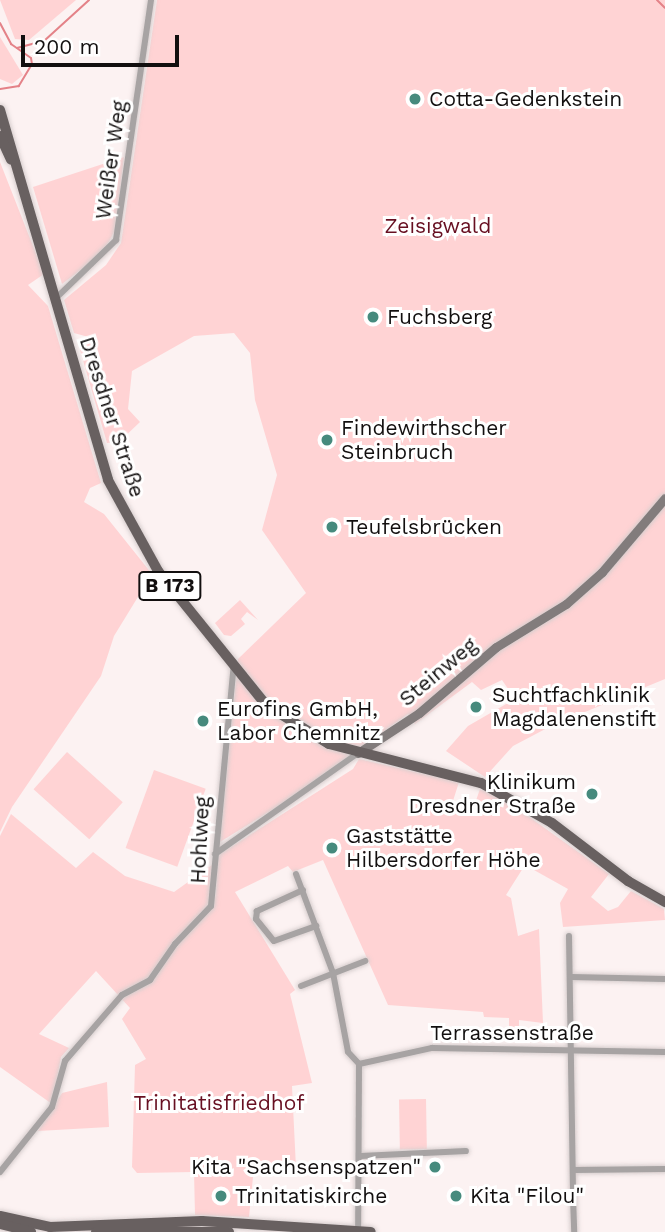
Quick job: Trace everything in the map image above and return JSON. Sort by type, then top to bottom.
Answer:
[{"type":"main road","name":"B 173","points":[[0,110],[26,200]]},
{"type":"main road","name":"B 173","points":[[0,136],[26,200]]},
{"type":"main road","name":"Dresdner Straße","points":[[26,200],[98,450],[126,518],[158,571],[266,705],[294,726],[358,753],[481,783],[552,823],[628,881],[665,902]]},
{"type":"main road","points":[[0,1216],[50,1227],[202,1221],[371,1232]]},
{"type":"main road","points":[[0,1224],[31,1232]]},
{"type":"main road","points":[[96,1232],[229,1232]]},
{"type":"street","name":"Weißer Weg","points":[[55,299],[116,240],[151,0]]},
{"type":"street","name":"Steinweg","points":[[215,854],[270,819],[358,753],[419,713],[496,647],[566,604],[602,572],[665,498]]},
{"type":"street","name":"Hohlweg","points":[[0,1172],[52,1107],[65,1061],[122,995],[150,980],[175,944],[211,906],[229,681],[234,664]]},
{"type":"street","points":[[229,681],[248,682]]},
{"type":"street","points":[[296,874],[334,973],[348,1052],[359,1064],[361,1156],[358,1231]]},
{"type":"street","points":[[303,890],[257,911],[256,919],[274,941],[317,926]]},
{"type":"street","points":[[569,936],[574,1232]]},
{"type":"street","points":[[301,986],[365,961]]},
{"type":"street","points":[[571,977],[665,979]]},
{"type":"street","name":"Terrassenstraße","points":[[359,1064],[432,1048],[665,1052]]},
{"type":"street","points":[[361,1156],[466,1151]]},
{"type":"street","points":[[573,1170],[665,1169]]},
{"type":"green space","points":[[0,0],[76,0],[29,40],[15,39]]},
{"type":"green space","name":"Zeisigwald","points":[[157,0],[665,0],[665,679],[551,726],[513,746],[485,777],[446,751],[468,726],[515,699],[502,680],[481,690],[472,682],[415,724],[408,714],[280,805],[220,842],[238,659],[306,593],[262,530],[277,475],[255,400],[250,353],[234,333],[194,336],[132,371],[128,409],[140,422],[119,442],[107,443],[80,350],[92,338],[74,333],[64,300],[106,265],[121,243]]},
{"type":"green space","points":[[0,37],[23,75],[12,84],[0,79]]},
{"type":"green space","points":[[124,157],[115,230],[103,253],[62,284],[33,187]]},
{"type":"green space","points":[[0,162],[44,274],[28,285],[48,306],[101,483],[90,488],[84,502],[104,514],[152,574],[114,636],[101,676],[12,807],[0,832]]},
{"type":"green space","points":[[240,600],[258,620],[247,612],[241,619],[245,624],[231,636],[224,635],[215,623]]},
{"type":"green space","points":[[67,752],[123,802],[89,839],[34,789]]},
{"type":"green space","name":"Trinitatisfriedhof","points":[[359,759],[459,782],[452,804],[472,812],[480,789],[504,799],[609,874],[591,897],[608,911],[618,907],[631,891],[664,909],[665,920],[563,927],[560,903],[568,889],[525,865],[506,895],[511,898],[518,936],[539,929],[543,1023],[519,1020],[519,1027],[509,1028],[509,1018],[484,1017],[483,1012],[388,1005],[323,860],[293,872],[288,866],[235,892],[295,990],[290,994],[312,1083],[292,1086],[296,1168],[254,1167],[249,1217],[195,1215],[194,1172],[137,1173],[132,1167],[135,1065],[146,1059],[122,1019],[130,1008],[96,971],[39,1034],[69,1048],[61,1057],[52,1104],[0,1067],[0,836],[11,814],[76,868],[93,852],[125,876],[174,892],[212,865],[216,899],[217,856],[353,769]]},
{"type":"green space","points":[[154,770],[206,789],[177,867],[126,848]]},
{"type":"green space","points":[[107,1082],[109,1127],[38,1131],[62,1093]]},
{"type":"green space","points":[[399,1099],[426,1099],[427,1149],[400,1149]]},
{"type":"waterway","points":[[17,48],[44,41],[89,0]]},
{"type":"waterway","points":[[657,0],[665,8]]},
{"type":"waterway","points":[[0,23],[11,44],[31,58],[32,64],[19,86],[0,89]]},
{"type":"place","name":"Cotta-Gedenkstein","points":[[415,99]]},
{"type":"place","name":"Fuchsberg","points":[[373,317]]},
{"type":"place","name":"Findewirthscher Steinbruch","points":[[327,440]]},
{"type":"place","name":"Teufelsbrücken","points":[[332,527]]},
{"type":"place","name":"Suchtfachklinik Magdalenenstift","points":[[476,707]]},
{"type":"place","name":"Eurofins GmbH, Labor Chemnitz","points":[[203,721]]},
{"type":"place","name":"Klinikum Dresdner Straße","points":[[592,794]]},
{"type":"place","name":"Gaststätte Hilbersdorfer Höhe","points":[[332,848]]},
{"type":"place","name":"Kita \"Sachsenspatzen\"","points":[[435,1167]]},
{"type":"place","name":"Trinitatiskirche","points":[[221,1196]]},
{"type":"place","name":"Kita \"Filou\"","points":[[456,1196]]}]
